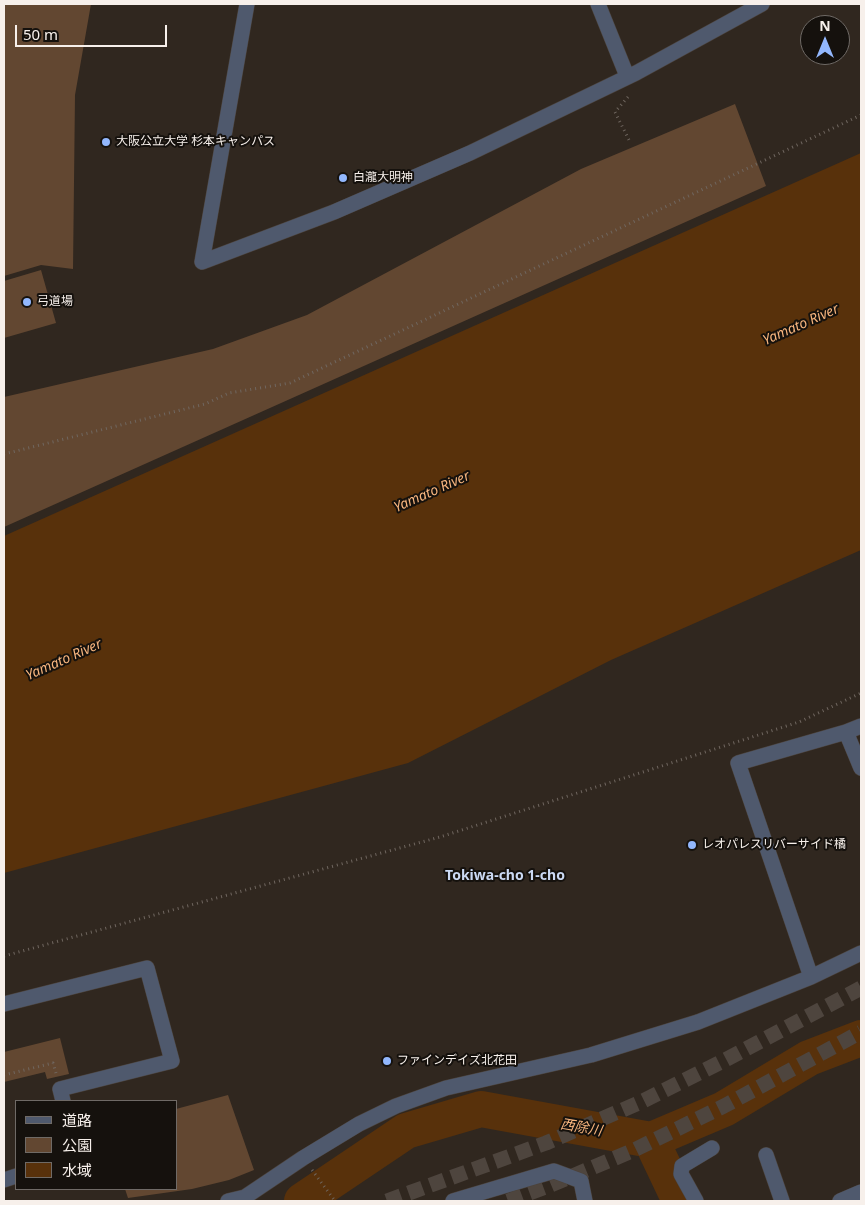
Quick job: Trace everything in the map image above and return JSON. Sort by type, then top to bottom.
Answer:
[{"type":"street","points":[[247,4],[202,262],[334,212],[461,157],[645,68],[762,4]]},
{"type":"street","points":[[598,4],[627,76]]},
{"type":"street","points":[[811,977],[738,763],[861,726]]},
{"type":"street","points":[[846,732],[861,768]]},
{"type":"street","points":[[228,1201],[245,1197],[303,1158],[366,1120],[396,1106],[446,1088],[591,1055],[680,1028],[811,977],[861,953]]},
{"type":"street","points":[[4,1004],[147,968],[172,1060],[61,1095]]},
{"type":"street","points":[[696,1201],[681,1174],[682,1166],[712,1148]]},
{"type":"street","points":[[766,1154],[782,1201]]},
{"type":"street","points":[[453,1201],[554,1171],[580,1181],[585,1201]]},
{"type":"street","points":[[840,1201],[861,1192]]},
{"type":"path","points":[[615,112],[630,142]]},
{"type":"path","points":[[4,454],[205,404],[229,393],[290,383],[861,115]]},
{"type":"path","points":[[4,956],[440,837],[799,722],[861,693]]},
{"type":"path","points":[[4,1075],[53,1062],[61,1095]]},
{"type":"path","points":[[303,1158],[335,1201]]},
{"type":"green space","points":[[4,4],[91,4],[75,95],[73,269],[41,265],[4,276]]},
{"type":"green space","points":[[735,104],[766,186],[4,527],[4,397],[213,349],[307,315],[581,169]]},
{"type":"green space","name":"弓道場","points":[[41,270],[56,323],[4,338],[4,281]]},
{"type":"green space","points":[[60,1038],[69,1074],[47,1079],[45,1072],[4,1082],[4,1052]]},
{"type":"green space","points":[[228,1095],[254,1170],[229,1180],[192,1189],[128,1198],[125,1190],[178,1190],[178,1108]]},
{"type":"water","name":"Yamato River","points":[[861,153],[861,550],[611,660],[408,763],[4,873],[4,536]]},
{"type":"waterway","name":"西除川","points":[[302,1201],[406,1131],[481,1109],[651,1140],[724,1109],[809,1058],[861,1038]]},
{"type":"waterway","points":[[651,1140],[680,1201]]},
{"type":"tunnel","points":[[387,1201],[546,1143],[641,1102],[861,988]]},
{"type":"tunnel","points":[[508,1201],[632,1151],[724,1106],[861,1032]]},
{"type":"place","name":"大阪公立大学 杉本キャンパス","points":[[106,142]]},
{"type":"place","name":"白瀧大明神","points":[[343,178]]},
{"type":"place","name":"弓道場","points":[[27,302]]},
{"type":"place","name":"レオパレスリバーサイド橘","points":[[692,845]]},
{"type":"place","name":"ファインデイズ北花田","points":[[387,1061]]},
{"type":"district","name":"Tokiwa-cho 1-cho","points":[[505,876]]}]
